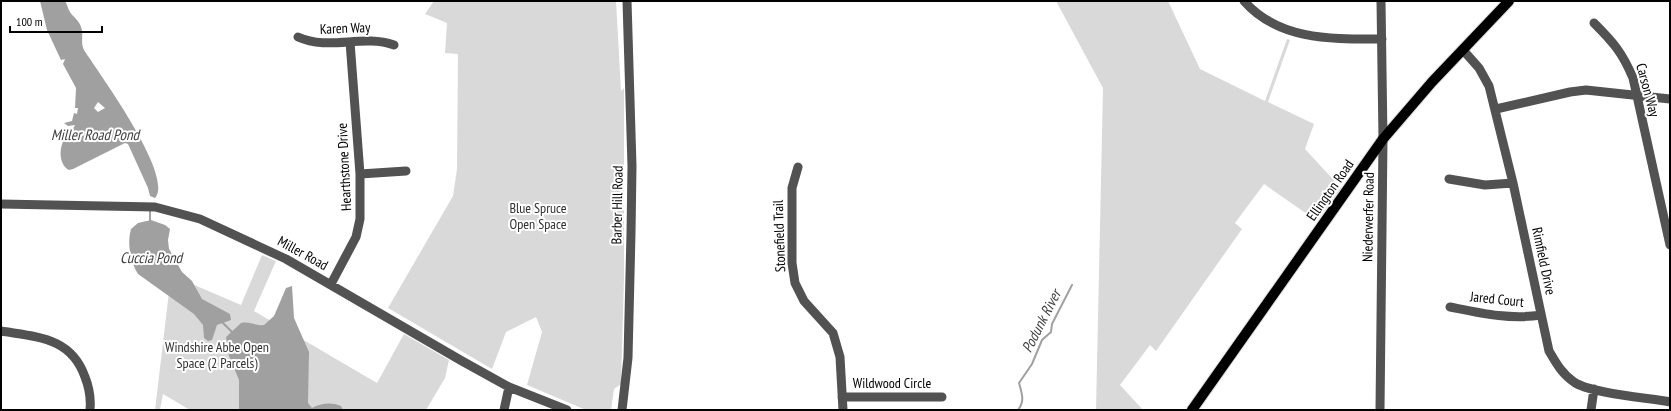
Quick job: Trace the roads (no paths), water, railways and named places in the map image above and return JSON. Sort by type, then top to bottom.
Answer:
[{"type":"main road","name":"Ellington Road","points":[[1192,410],[1383,139],[1509,1]]},
{"type":"street","name":"Barber Hill Road","points":[[622,410],[628,358],[632,218],[628,1]]},
{"type":"street","points":[[1244,1],[1266,20],[1289,31],[1310,37],[1382,39]]},
{"type":"street","name":"Niederwerfer Road","points":[[1380,410],[1383,139],[1381,1]]},
{"type":"street","name":"Carson Way","points":[[1594,23],[1612,40],[1624,57],[1633,78],[1670,245]]},
{"type":"street","name":"Karen Way","points":[[298,37],[311,43],[382,40],[394,45]]},
{"type":"street","name":"Hearthstone Drive","points":[[331,284],[356,237],[359,224],[360,174],[350,42]]},
{"type":"street","name":"Rimfield Drive","points":[[1463,50],[1479,68],[1489,86],[1496,109],[1549,351],[1558,368],[1575,383],[1594,389],[1670,402]]},
{"type":"street","points":[[1496,109],[1570,92],[1586,90],[1670,98]]},
{"type":"street","name":"Stonefield Trail","points":[[798,167],[792,188],[792,263],[796,283],[804,301],[833,334],[840,357],[843,410]]},
{"type":"street","points":[[360,174],[406,171]]},
{"type":"street","points":[[1449,179],[1486,185],[1513,183]]},
{"type":"street","name":"Miller Road","points":[[1,204],[155,207],[200,219],[257,244],[331,284],[509,387],[566,410]]},
{"type":"street","name":"Jared Court","points":[[1450,307],[1504,317],[1541,315]]},
{"type":"street","points":[[1,331],[48,339],[68,350],[80,364],[88,388],[91,402],[90,410]]},
{"type":"street","points":[[504,410],[509,387]]},
{"type":"street","points":[[1591,410],[1594,389]]},
{"type":"street","name":"Wildwood Circle","points":[[842,398],[942,397]]},
{"type":"water","name":"Miller Road Pond","points":[[40,1],[65,1],[70,12],[77,20],[82,30],[82,44],[84,50],[118,101],[145,147],[154,169],[158,186],[155,198],[150,196],[148,188],[128,144],[125,143],[73,169],[69,170],[63,164],[61,160],[61,150],[63,142],[75,125],[68,126],[64,123],[72,121],[74,113],[77,114],[78,108],[75,108],[76,88],[63,64],[65,59],[61,60],[47,30]],"holes":[[[98,102],[105,108],[98,112],[94,108]]]},
{"type":"water","name":"Cuccia Pond","points":[[151,220],[165,225],[170,229],[168,240],[169,249],[182,272],[192,281],[202,299],[230,314],[231,320],[217,325],[212,340],[208,341],[204,338],[203,325],[194,314],[138,274],[135,269],[129,246],[131,229],[138,223]]},
{"type":"water","points":[[292,286],[294,318],[309,352],[308,403],[312,408],[323,404],[334,404],[341,406],[343,410],[239,410],[239,380],[229,356],[226,337],[241,323],[264,325],[274,316],[286,288]]},
{"type":"waterway","name":"Podunk River","points":[[150,211],[150,222]]},
{"type":"waterway","name":"Podunk River","points":[[1018,410],[1022,404],[1022,394],[1019,383],[1032,364],[1042,340],[1051,332],[1052,324],[1072,285]]},
{"type":"waterway","name":"Podunk River","points":[[221,321],[233,333]]},
{"type":"park label","name":"Blue Spruce Open Space","points":[[538,216]]},
{"type":"park label","name":"Windshire Abbe Open Space (2 Parcels)","points":[[217,356]]}]
